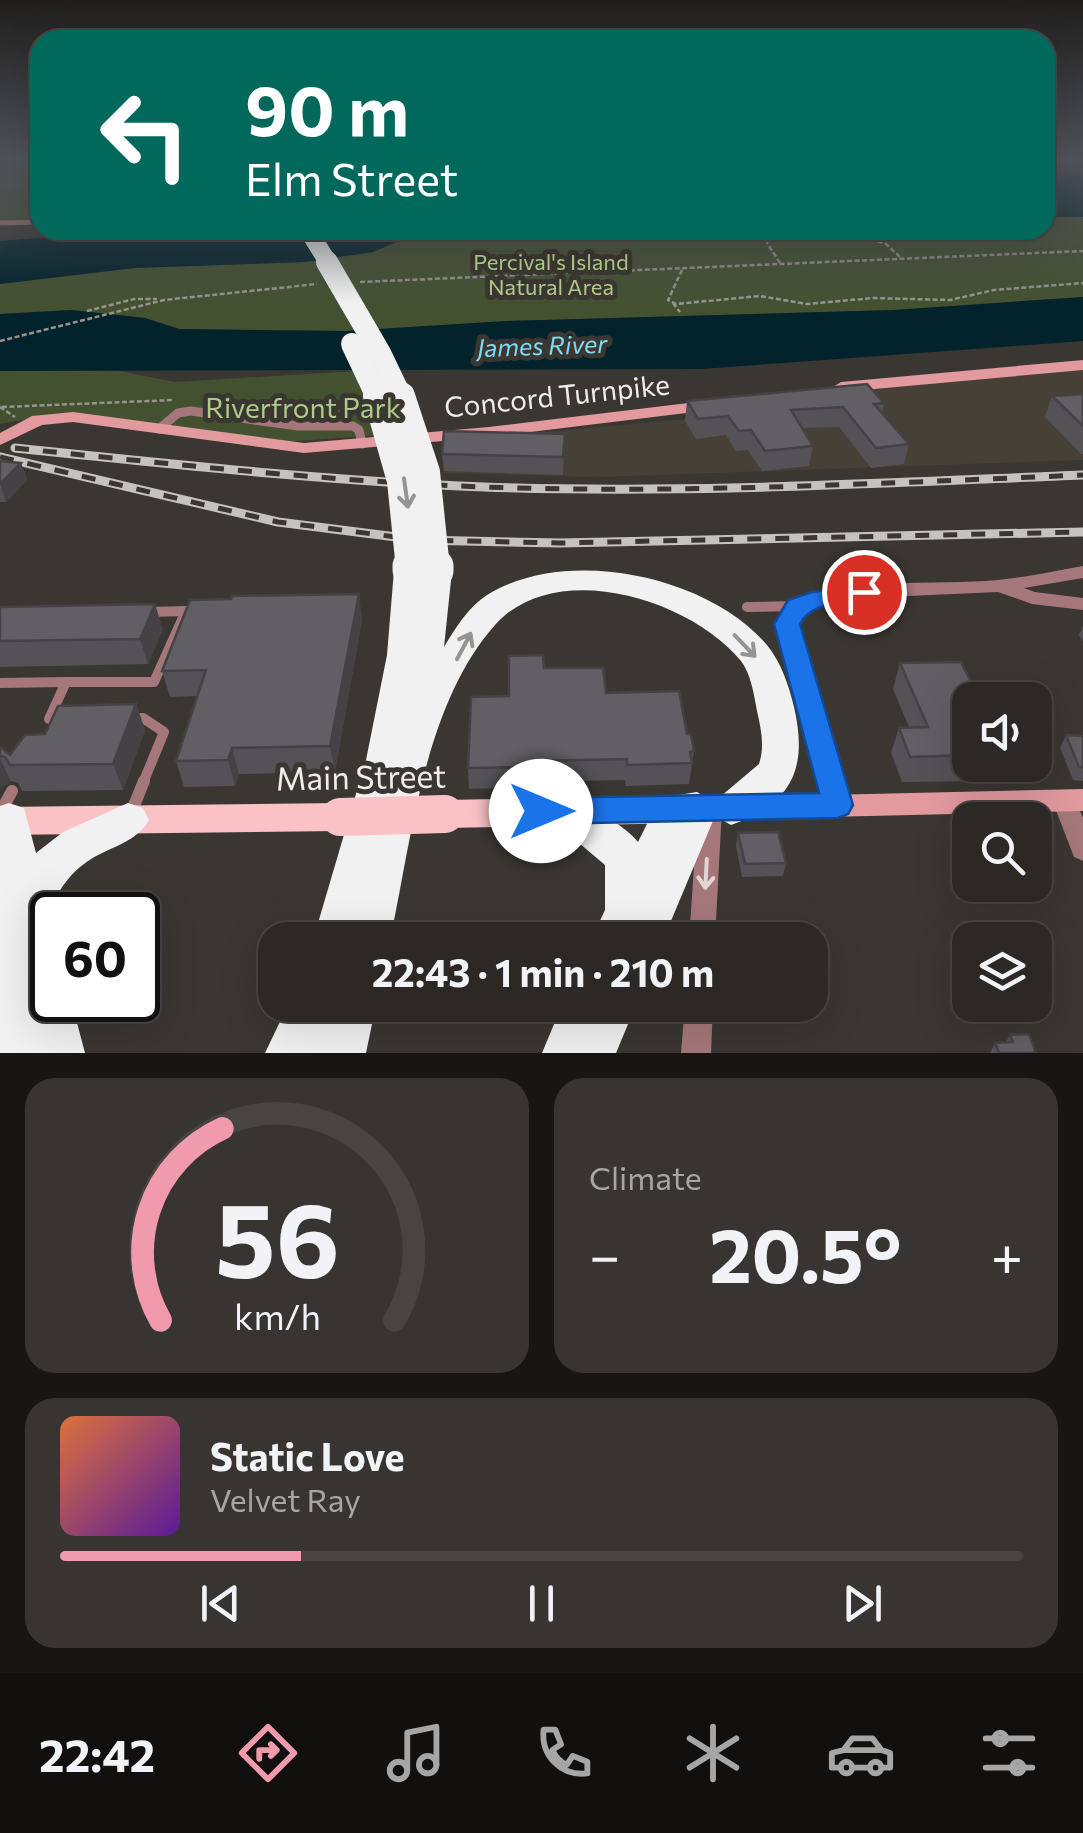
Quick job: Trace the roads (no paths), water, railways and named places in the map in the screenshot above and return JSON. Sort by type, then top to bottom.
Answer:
[{"type":"highway","points":[[296,240],[377,366]]},
{"type":"highway","points":[[313,240],[377,366],[423,571],[416,731],[372,922]]},
{"type":"highway","points":[[341,922],[386,760],[423,571]]},
{"type":"highway","points":[[416,731],[467,637],[498,603],[521,590],[553,581],[622,584],[671,598],[709,616],[738,637],[764,669],[782,741],[782,757],[775,773],[703,808],[632,922]]},
{"type":"highway","points":[[5,811],[23,1053]]},
{"type":"highway","points":[[541,811],[598,832],[614,844],[629,871],[627,922]]},
{"type":"highway","points":[[13,920],[52,862],[128,820]]},
{"type":"highway","points":[[13,920],[60,1053]]},
{"type":"highway","points":[[290,1053],[307,1022]]},
{"type":"highway","points":[[305,1053],[312,1022]]},
{"type":"highway","points":[[341,1053],[349,1022]]},
{"type":"highway","points":[[355,1022],[357,1053]]},
{"type":"highway","points":[[567,1053],[580,1022]]},
{"type":"highway","points":[[591,1053],[605,1022]]},
{"type":"main road","name":"Main Street","points":[[5,811],[128,820],[703,808]]},
{"type":"street","points":[[832,389],[1083,365]]},
{"type":"street","name":"Concord Turnpike","points":[[0,440],[38,420],[73,417],[276,446],[362,444],[735,402]]},
{"type":"street","points":[[838,805],[787,624],[797,606],[864,592],[1000,586],[1083,572]]},
{"type":"street","points":[[1000,586],[1032,598],[1083,604]]},
{"type":"street","points":[[1074,800],[1083,850]]},
{"type":"street","name":"Main Street","points":[[703,808],[1074,800]]},
{"type":"street","points":[[702,922],[703,808]]},
{"type":"street","points":[[696,1053],[697,1022]]},
{"type":"lane","points":[[0,224],[30,222]]},
{"type":"lane","points":[[747,607],[797,606]]},
{"type":"lane","points":[[130,613],[204,610]]},
{"type":"lane","points":[[0,683],[154,682],[186,611]]},
{"type":"lane","points":[[39,737],[66,682]]},
{"type":"lane","points":[[124,718],[143,718],[164,732],[128,820]]},
{"type":"lane","points":[[48,720],[68,719]]},
{"type":"water","points":[[1055,206],[1083,206],[1083,217],[1055,217]]},
{"type":"water","points":[[422,240],[305,262],[134,268],[0,284],[0,241]]},
{"type":"water","name":"James River","points":[[1083,297],[1083,341],[701,369],[0,371],[0,314],[71,310],[145,318],[179,329],[346,331],[507,321],[894,310]]},
{"type":"railway","points":[[15,448],[308,476],[559,489],[709,488],[1083,475]]},
{"type":"railway","points":[[0,457],[278,522],[420,540],[560,543],[1083,532]]},
{"type":"park label","name":"Percival's Island Natural Area","points":[[551,274]]},
{"type":"park label","name":"Riverfront Park","points":[[303,408]]}]
